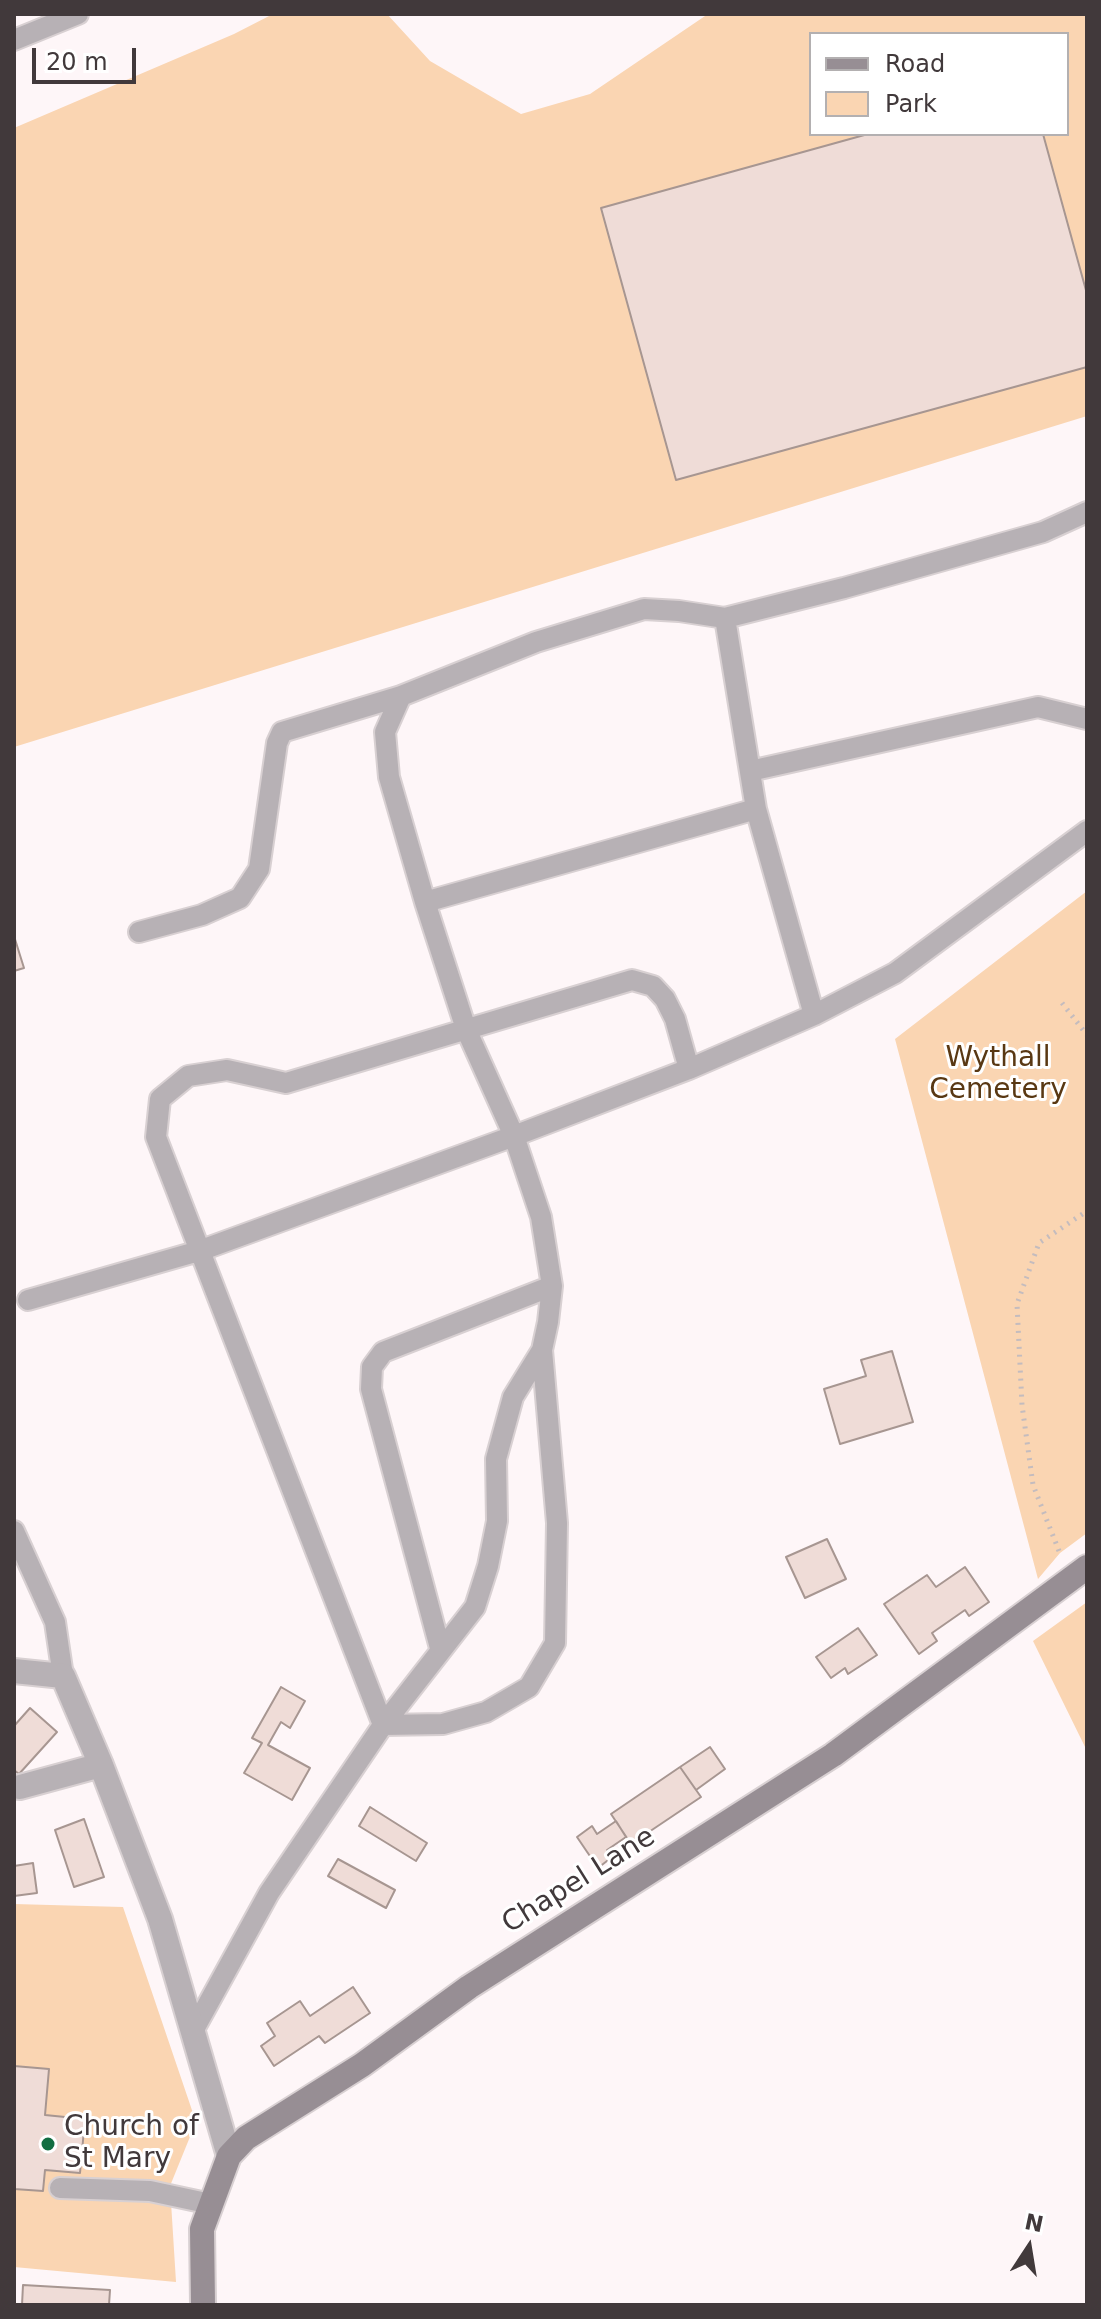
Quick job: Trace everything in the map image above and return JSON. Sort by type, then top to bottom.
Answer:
[{"type":"street","name":"Chapel Lane","points":[[203,2305],[202,2229],[229,2156],[246,2138],[362,2065],[469,1987],[833,1755],[1081,1572]]},
{"type":"street","points":[[14,1671],[63,1676],[160,1919],[229,2156]]},
{"type":"street","points":[[20,1787],[101,1765]]},
{"type":"lane","points":[[14,40],[78,14]]},
{"type":"lane","points":[[139,932],[202,915],[240,898],[259,869],[277,743],[282,732],[401,696],[536,642],[644,609],[725,618],[1043,532],[1087,512]]},
{"type":"lane","points":[[725,618],[756,809],[814,1015]]},
{"type":"lane","points":[[383,1725],[443,1724],[486,1712],[529,1687],[555,1643],[557,1523],[542,1350],[552,1286],[541,1217],[514,1136],[466,1029],[389,777],[385,732],[401,696]]},
{"type":"lane","points":[[750,771],[1038,707],[1087,719]]},
{"type":"lane","points":[[425,902],[756,809]]},
{"type":"lane","points":[[28,1300],[199,1251],[689,1069],[814,1015],[895,973],[1087,831]]},
{"type":"lane","points":[[383,1725],[156,1137],[160,1099],[188,1076],[227,1070],[286,1083],[632,980],[653,986],[665,999],[675,1019],[689,1069]]},
{"type":"lane","points":[[440,1648],[371,1389],[372,1367],[383,1352],[552,1286]]},
{"type":"lane","points":[[192,2033],[269,1893],[383,1725],[475,1607],[488,1566],[497,1521],[496,1459],[513,1397],[542,1350]]},
{"type":"lane","points":[[14,1531],[55,1622],[63,1676]]},
{"type":"lane","points":[[60,2188],[150,2191],[211,2204]]},
{"type":"path","points":[[1062,1003],[1087,1035]]},
{"type":"path","points":[[1081,1572],[1060,1553],[1033,1485],[1022,1405],[1017,1304],[1039,1243],[1087,1211]]},
{"type":"green space","points":[[273,14],[387,14],[430,61],[521,114],[590,94],[708,14],[1085,14],[1087,416],[14,747],[14,128],[234,34]]},
{"type":"green space","name":"Wythall Cemetery","points":[[1087,891],[1087,1533],[1060,1553],[1038,1579],[895,1039]]},
{"type":"green space","points":[[1087,1602],[1087,1751],[1033,1641]]},
{"type":"green space","points":[[14,1904],[123,1907],[196,2122],[170,2186],[176,2282],[14,2267]]},
{"type":"building","points":[[861,136],[1044,136],[1087,294],[1087,367],[676,480],[601,208]]},
{"type":"building","points":[[14,936],[24,968],[14,971]]},
{"type":"building","points":[[892,1351],[913,1422],[840,1444],[824,1389],[866,1376],[861,1360]]},
{"type":"building","points":[[827,1539],[846,1579],[805,1598],[786,1557]]},
{"type":"building","points":[[965,1567],[989,1602],[969,1616],[965,1610],[932,1633],[937,1641],[919,1654],[884,1604],[927,1575],[936,1587]]},
{"type":"building","points":[[858,1628],[877,1655],[848,1674],[845,1668],[831,1678],[816,1657]]},
{"type":"building","points":[[281,1687],[305,1701],[290,1728],[281,1722],[268,1745],[310,1768],[292,1800],[244,1773],[262,1743],[252,1738]]},
{"type":"building","points":[[30,1708],[57,1732],[19,1774],[14,1770],[14,1726]]},
{"type":"building","points":[[710,1747],[725,1769],[696,1790],[680,1767]]},
{"type":"building","points":[[680,1767],[701,1797],[631,1844],[611,1814]]},
{"type":"building","points":[[370,1807],[427,1843],[416,1861],[359,1826]]},
{"type":"building","points":[[84,1819],[104,1877],[74,1887],[55,1830]]},
{"type":"building","points":[[616,1821],[626,1837],[607,1850],[612,1857],[598,1868],[577,1837],[592,1826],[597,1834]]},
{"type":"building","points":[[338,1859],[395,1890],[386,1908],[328,1876]]},
{"type":"building","points":[[33,1863],[37,1893],[14,1896],[14,1866]]},
{"type":"building","points":[[353,1987],[370,2013],[325,2043],[319,2036],[274,2066],[261,2046],[275,2036],[267,2023],[300,2001],[310,2016]]},
{"type":"building","name":"Church of St Mary","points":[[14,2066],[49,2069],[45,2115],[85,2119],[80,2173],[45,2170],[43,2191],[14,2189]]},
{"type":"building","points":[[23,2285],[110,2290],[109,2305],[22,2305]]},
{"type":"place","name":"Church of St Mary","points":[[48,2144]]}]
